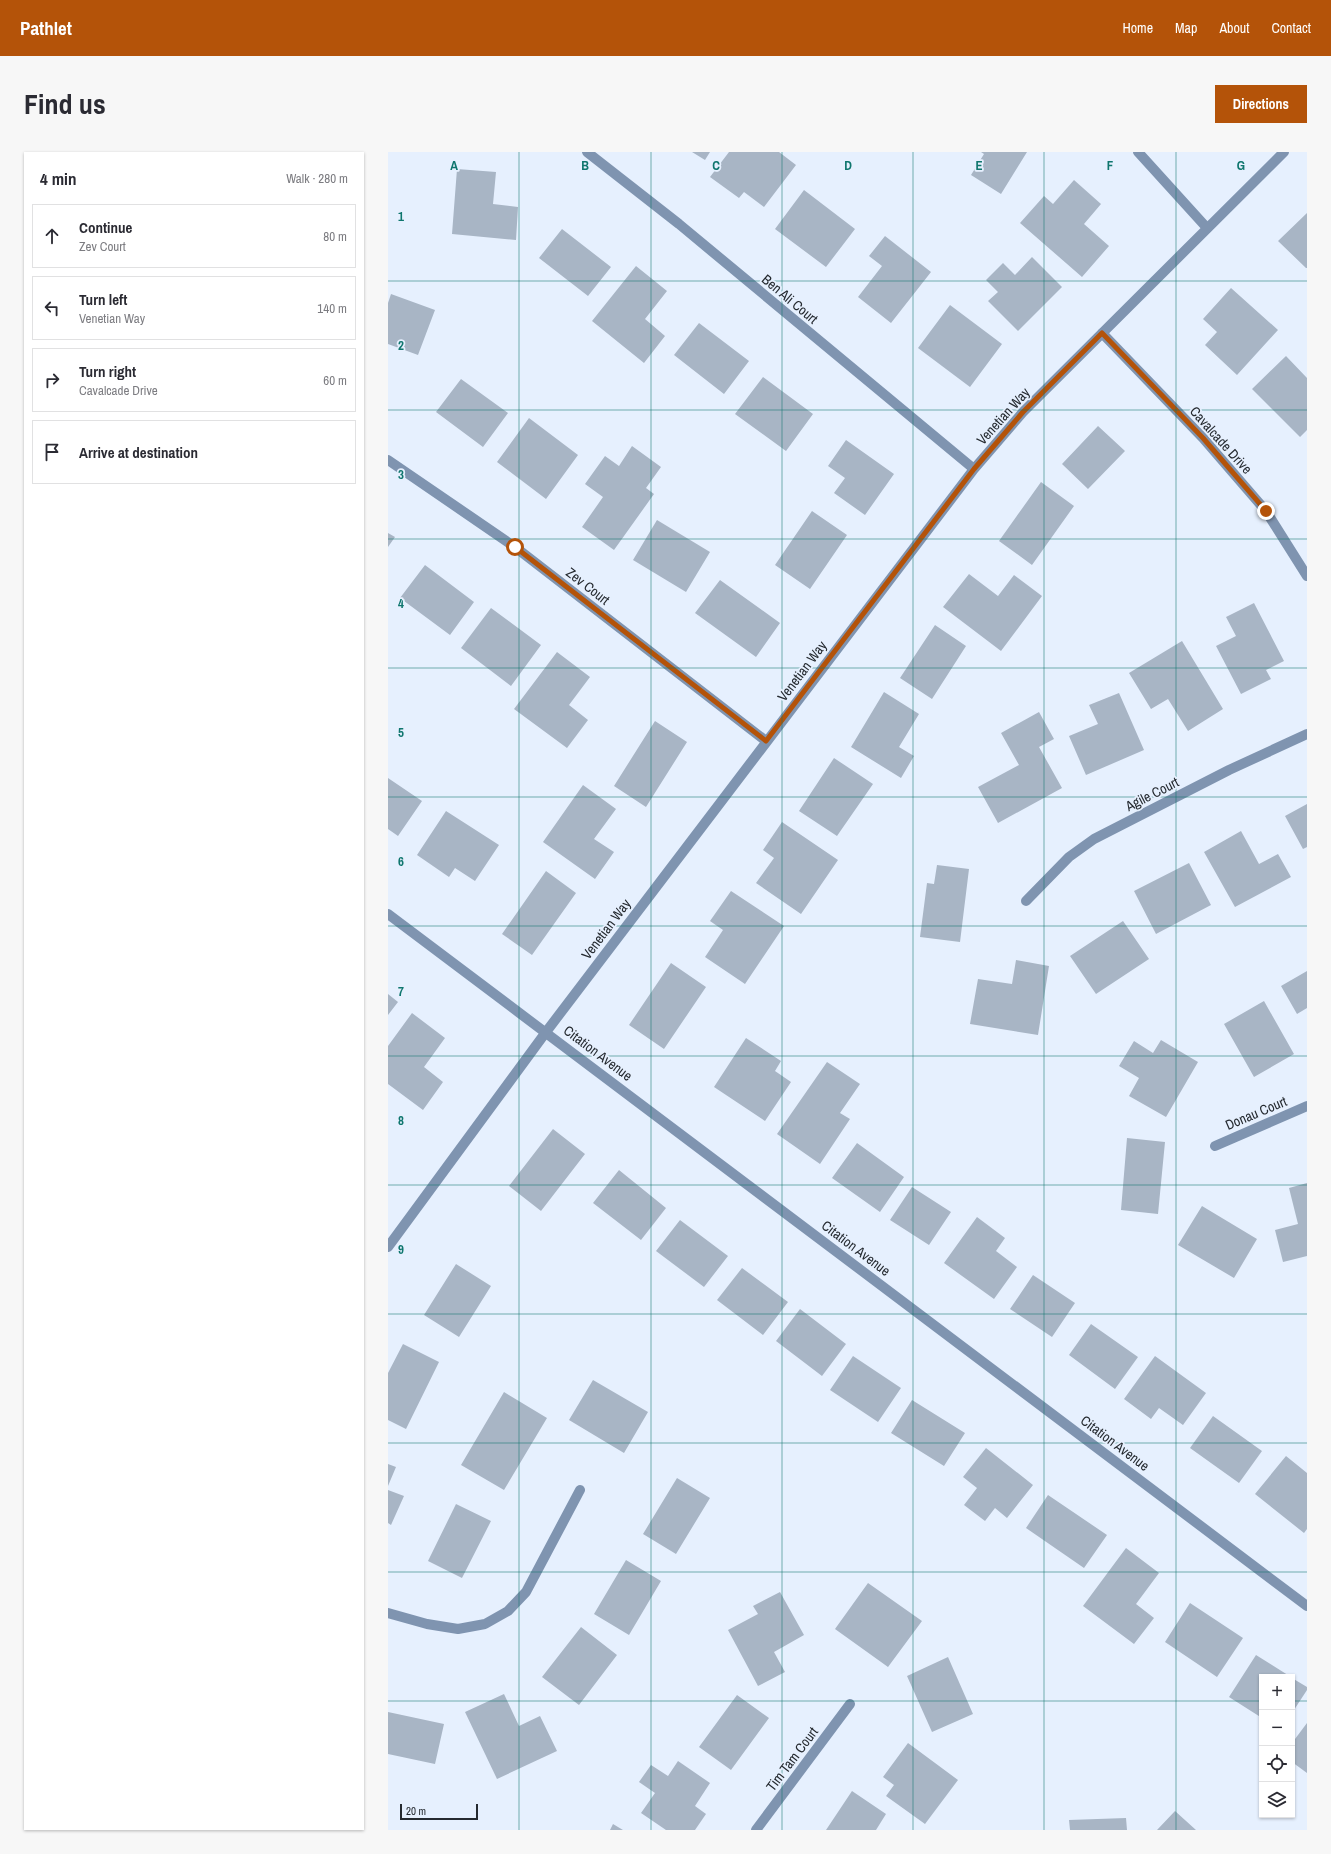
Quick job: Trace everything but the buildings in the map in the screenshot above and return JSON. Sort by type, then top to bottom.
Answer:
[{"type":"street","name":"Ben Ali Court","points":[[587,152],[678,224],[974,469]]},
{"type":"street","points":[[1138,152],[1207,228]]},
{"type":"street","name":"Venetian Way","points":[[388,1247],[546,1032],[974,469],[1023,412],[1284,152]]},
{"type":"street","name":"Cavalcade Drive","points":[[1102,333],[1203,438],[1266,511],[1307,576]]},
{"type":"street","name":"Zev Court","points":[[388,460],[515,547],[766,741]]},
{"type":"street","name":"Agile Court","points":[[1026,901],[1069,857],[1094,839],[1229,770],[1307,734]]},
{"type":"street","name":"Citation Avenue","points":[[388,914],[1307,1606]]},
{"type":"street","name":"Donau Court","points":[[1215,1146],[1307,1106]]},
{"type":"street","points":[[388,1613],[426,1624],[458,1629],[485,1624],[508,1611],[526,1592],[580,1490]]},
{"type":"street","name":"Tim Tam Court","points":[[756,1830],[850,1704]]},
{"type":"route","points":[[515,547],[766,741],[974,469],[1023,412],[1102,333],[1203,438],[1266,511]]}]
